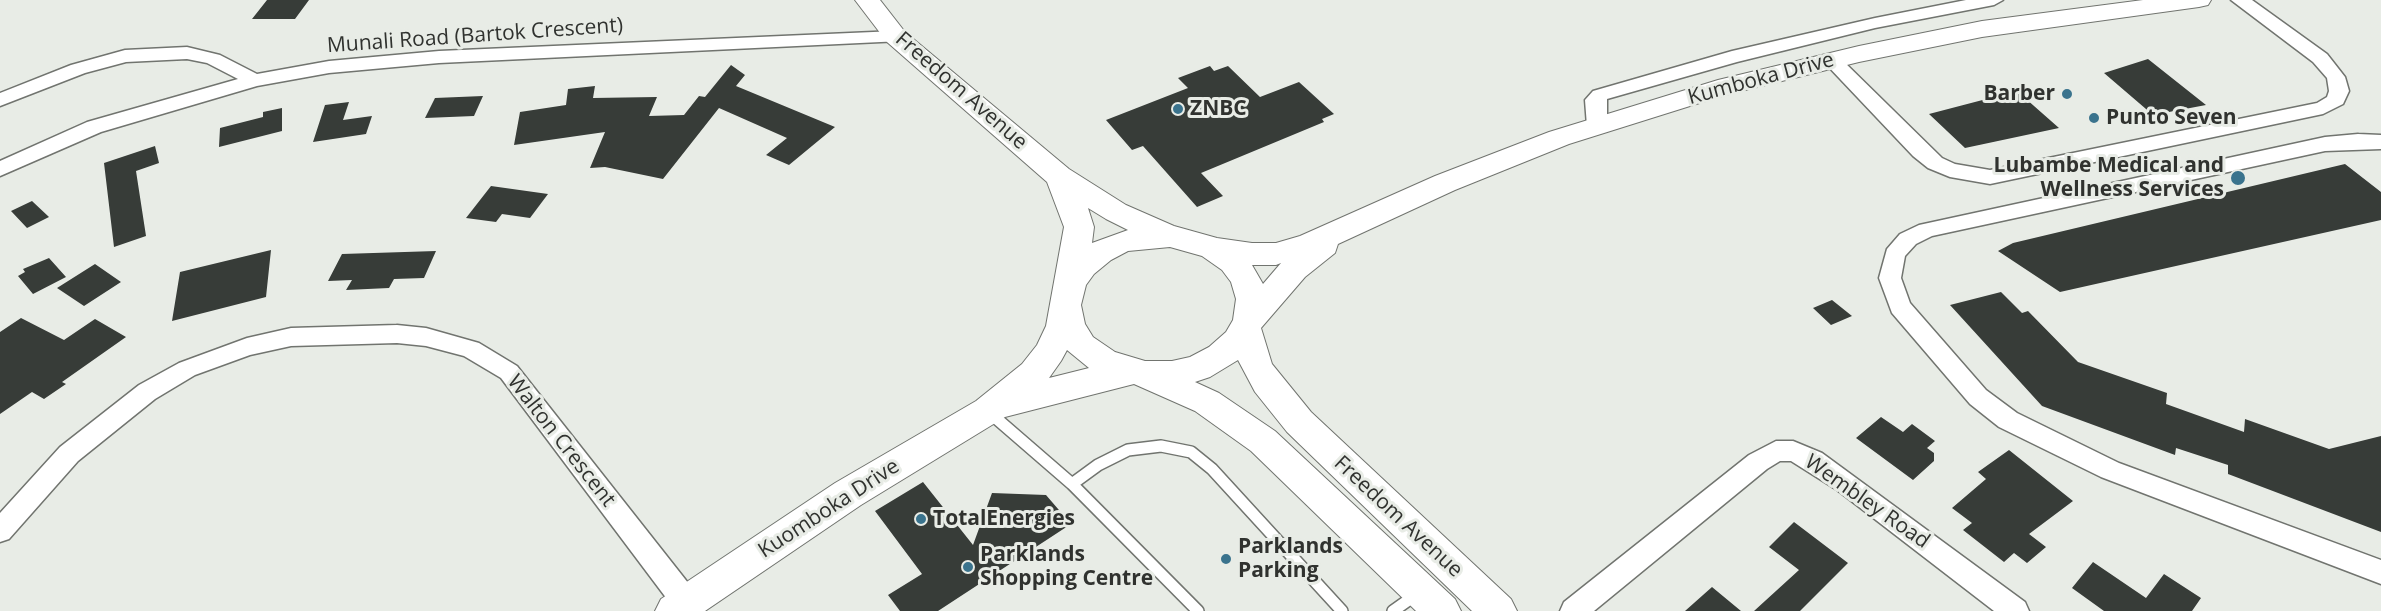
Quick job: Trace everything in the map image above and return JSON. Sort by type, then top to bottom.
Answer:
[{"type":"main road","name":"Freedom Avenue","points":[[867,0],[896,37],[1059,177],[1116,212],[1170,236]]},
{"type":"main road","name":"Kumboka Drive","points":[[1213,248],[1252,254],[1276,254],[1343,230],[1445,183],[1597,126],[1756,79],[1982,29],[2199,0]]},
{"type":"main road","name":"Freedom Avenue","points":[[988,411],[1034,373],[1050,352],[1062,326],[1079,227],[1070,198],[1059,177]]},
{"type":"main road","name":"Kumboka Drive","points":[[1247,325],[1294,268],[1343,230]]},
{"type":"main road","points":[[988,411],[1025,397],[1138,373],[1172,374],[1198,368],[1221,356],[1238,341],[1247,325],[1252,299],[1246,279],[1233,262],[1213,248],[1192,240],[1170,236],[1145,237],[1121,242],[1091,259],[1068,294],[1069,326],[1082,346],[1104,362],[1138,373]]},
{"type":"main road","name":"Freedom Avenue","points":[[1247,325],[1257,367],[1299,422],[1498,611]]},
{"type":"main road","name":"Freedom Avenue","points":[[1138,373],[1176,386],[1207,402],[1263,441],[1419,604]]},
{"type":"main road","name":"Kuomboka Drive","points":[[680,606],[848,494],[988,411]]},
{"type":"street","points":[[1597,126],[1595,100],[1600,95],[1732,57],[1875,23],[1994,0]]},
{"type":"street","points":[[1832,61],[1920,151],[1935,163],[1950,170],[1990,177],[2323,108],[2336,99],[2339,91],[2336,77],[2320,58],[2240,0]]},
{"type":"street","name":"Munali Road (Bartok Crescent)","points":[[0,169],[94,127],[255,80],[329,67],[439,57],[896,37]]},
{"type":"street","points":[[0,100],[78,69],[136,56],[188,53],[213,59],[255,80]]},
{"type":"street","points":[[1732,57],[1756,79]]},
{"type":"street","points":[[2381,142],[2358,141],[2325,144],[1927,230],[1908,239],[1894,254],[1890,278],[1900,307],[1978,397],[2008,420],[2110,470],[2381,572]]},
{"type":"street","name":"Walton Crescent","points":[[0,531],[69,454],[147,392],[188,369],[247,346],[291,337],[397,334],[426,337],[471,349],[509,372],[680,606]]},
{"type":"street","name":"Wembley Road","points":[[1574,611],[1758,462],[1776,451],[1793,451],[1813,460],[1846,483],[2015,611]]},
{"type":"lane","points":[[988,411],[1072,484],[1198,611]]},
{"type":"lane","points":[[1072,484],[1098,465],[1128,450],[1161,446],[1191,452],[1212,469],[1342,611]]},
{"type":"building","points":[[267,0],[309,0],[295,19],[252,19]]},
{"type":"building","points":[[2148,59],[2206,105],[2153,115],[2104,73]]},
{"type":"building","points":[[731,65],[745,75],[736,86],[835,127],[789,165],[766,155],[787,138],[719,108],[663,179],[605,167],[590,168],[605,132],[514,145],[520,112],[566,105],[568,89],[595,86],[593,98],[657,97],[649,116],[684,115],[699,96],[705,97]]},
{"type":"building","points":[[1210,66],[1214,71],[1228,66],[1260,97],[1299,82],[1334,114],[1322,119],[1324,122],[1201,173],[1223,196],[1197,207],[1143,146],[1132,150],[1106,120],[1188,88],[1178,78]]},
{"type":"building","points":[[2017,91],[2059,128],[1965,148],[1929,114]]},
{"type":"building","points":[[483,96],[474,116],[425,118],[435,98]]},
{"type":"building","points":[[349,102],[343,120],[372,116],[366,134],[313,142],[325,105]]},
{"type":"building","points":[[282,108],[282,131],[219,147],[220,128],[263,117],[263,112]]},
{"type":"building","points":[[155,146],[159,163],[136,171],[146,236],[114,247],[104,163]]},
{"type":"building","points":[[2345,164],[2381,192],[2381,220],[2060,292],[1998,251],[2013,243]]},
{"type":"building","points":[[491,186],[548,194],[530,218],[502,214],[496,222],[466,218]]},
{"type":"building","points":[[32,201],[49,217],[27,228],[11,211]]},
{"type":"building","points":[[271,250],[266,297],[172,321],[180,272]]},
{"type":"building","points":[[436,251],[424,278],[394,279],[389,288],[346,290],[352,280],[328,281],[342,254]]},
{"type":"building","points":[[49,258],[66,277],[33,294],[18,276],[25,272],[23,269]]},
{"type":"building","points":[[95,264],[121,282],[84,306],[57,288]]},
{"type":"building","points":[[2001,292],[2022,313],[2028,311],[2078,362],[2167,393],[2166,404],[2244,432],[2245,419],[2329,449],[2381,436],[2381,532],[2228,474],[2228,465],[2176,448],[2175,455],[2042,406],[1950,305]]},
{"type":"building","points":[[1832,300],[1852,316],[1831,325],[1813,308]]},
{"type":"building","points":[[21,318],[64,340],[95,319],[126,337],[62,382],[66,384],[44,399],[32,392],[0,414],[0,332]]},
{"type":"building","points":[[1881,417],[1903,432],[1912,424],[1935,441],[1927,448],[1934,453],[1934,461],[1913,480],[1856,438]]},
{"type":"building","points":[[2009,450],[2073,501],[2029,534],[2046,547],[2027,563],[2014,553],[2004,562],[1963,530],[1972,523],[1952,508],[1986,479],[1978,472]]},
{"type":"building","name":"Parklands Shopping Centre","points":[[923,482],[973,545],[992,493],[1046,495],[1071,524],[938,611],[900,611],[888,595],[922,574],[875,511]]},
{"type":"building","points":[[1794,522],[1848,563],[1800,611],[1754,611],[1799,570],[1769,547]]},
{"type":"building","points":[[2093,562],[2146,598],[2164,574],[2201,598],[2192,611],[2104,611],[2072,588]]},
{"type":"building","points":[[1712,587],[1741,611],[1685,611]]},
{"type":"place","name":"Barber","points":[[2067,94]]},
{"type":"place","name":"ZNBC","points":[[1178,109]]},
{"type":"place","name":"Punto Seven","points":[[2094,118]]},
{"type":"place","name":"Lubambe Medical and Wellness Services","points":[[2238,178]]},
{"type":"place","name":"TotalEnergies","points":[[921,519]]},
{"type":"place","name":"Parklands Parking","points":[[1226,559]]},
{"type":"place","name":"Parklands Shopping Centre","points":[[968,567]]}]
